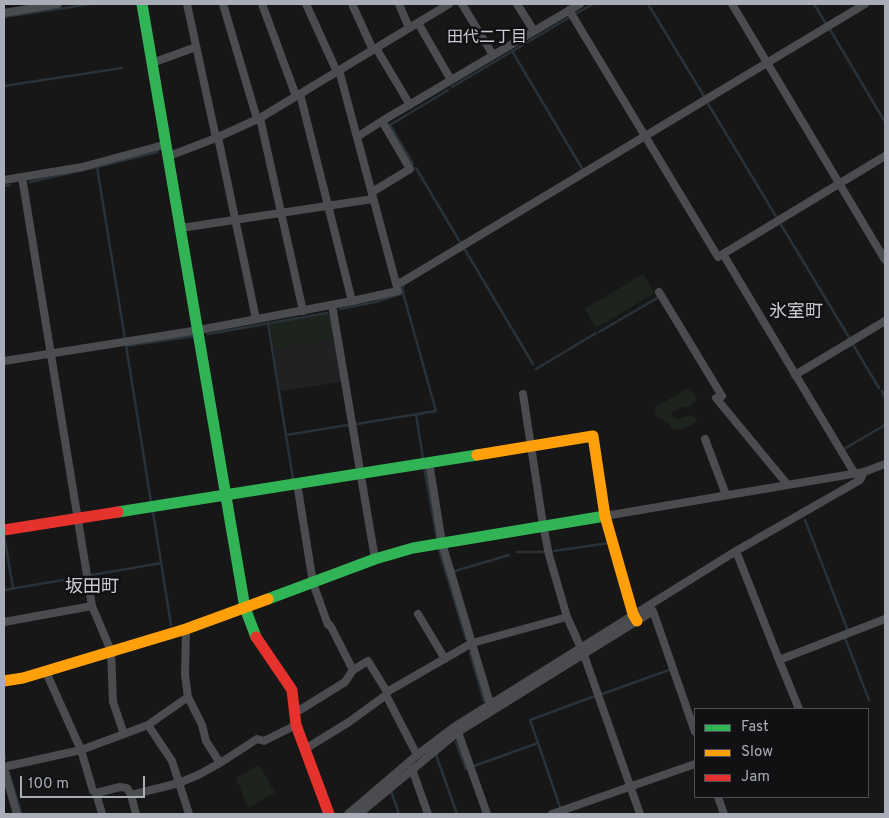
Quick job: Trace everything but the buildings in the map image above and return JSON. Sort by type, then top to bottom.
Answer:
[{"type":"street","points":[[4,13],[58,4]]},
{"type":"street","points":[[142,4],[246,608],[257,640],[292,690],[296,725],[329,814]]},
{"type":"street","points":[[186,4],[217,137],[256,320]]},
{"type":"street","points":[[223,4],[258,119],[303,311]]},
{"type":"street","points":[[262,4],[298,95],[352,302]]},
{"type":"street","points":[[4,361],[256,320],[352,302],[398,291],[338,71],[306,4]]},
{"type":"street","points":[[352,4],[374,49],[410,105]]},
{"type":"street","points":[[399,4],[409,28]]},
{"type":"street","points":[[169,156],[258,119],[446,4]]},
{"type":"street","points":[[462,4],[493,55]]},
{"type":"street","points":[[517,4],[534,31]]},
{"type":"street","points":[[732,4],[885,260]]},
{"type":"street","points":[[396,283],[402,282],[865,4]]},
{"type":"street","points":[[356,136],[574,6],[646,136],[718,257]]},
{"type":"street","points":[[418,22],[451,80]]},
{"type":"street","points":[[152,63],[196,47]]},
{"type":"street","points":[[181,228],[328,206],[372,196],[410,169],[382,122]]},
{"type":"street","points":[[4,180],[82,166],[166,144]]},
{"type":"street","points":[[855,474],[723,254],[885,156]]},
{"type":"street","points":[[22,177],[92,606],[111,651],[113,702],[124,734]]},
{"type":"street","points":[[660,292],[722,396],[716,398],[786,484]]},
{"type":"street","points":[[332,305],[375,559]]},
{"type":"street","points":[[795,375],[885,321]]},
{"type":"street","points":[[523,394],[543,525],[567,617],[582,651],[640,814]]},
{"type":"street","points":[[4,530],[593,436],[605,516],[635,617]]},
{"type":"street","points":[[704,439],[726,495]]},
{"type":"street","points":[[429,462],[442,543],[491,708]]},
{"type":"street","points":[[4,681],[46,672],[186,629],[375,559],[413,548],[786,484],[855,474],[885,464]]},
{"type":"street","points":[[348,814],[415,762],[491,708],[737,552],[860,480],[864,472]]},
{"type":"street","points":[[297,483],[313,583],[328,626],[330,625],[353,670]]},
{"type":"street","points":[[737,552],[798,708]]},
{"type":"street","points":[[4,622],[92,606]]},
{"type":"street","points":[[635,617],[653,611],[694,729]]},
{"type":"street","points":[[418,614],[445,659]]},
{"type":"street","points":[[305,749],[350,722],[387,694],[472,643],[567,617]]},
{"type":"street","points":[[779,660],[885,619]]},
{"type":"street","points":[[186,629],[185,675],[188,698],[202,725],[206,741],[220,763]]},
{"type":"street","points":[[295,710],[300,710],[345,682],[353,670],[368,661],[387,694],[415,762],[428,814]]},
{"type":"street","points":[[46,672],[81,750],[102,814]]},
{"type":"street","points":[[17,814],[4,768],[81,750],[148,725],[188,698]]},
{"type":"street","points":[[359,814],[367,811],[415,762],[454,727],[491,708]]},
{"type":"street","points":[[148,725],[172,761],[189,814]]},
{"type":"street","points":[[131,796],[179,783],[198,775],[257,739],[264,741],[296,725]]},
{"type":"street","points":[[458,732],[487,814]]},
{"type":"street","points":[[552,814],[694,764]]},
{"type":"street","points":[[96,793],[120,787],[127,788],[136,814]]},
{"type":"street","points":[[718,798],[724,814]]},
{"type":"shaded area","points":[[643,274],[655,293],[598,327],[595,326],[585,309]]},
{"type":"shaded area","points":[[331,313],[335,339],[274,349],[270,324]]},
{"type":"shaded area","points":[[335,339],[342,382],[280,391],[274,349]]},
{"type":"shaded area","points":[[688,388],[691,389],[697,399],[691,406],[682,407],[672,413],[672,416],[677,419],[690,415],[697,418],[693,425],[675,430],[671,428],[669,423],[657,417],[654,411],[656,407]]},
{"type":"shaded area","points":[[259,765],[275,793],[248,808],[236,778]]},
{"type":"waterway","points":[[4,17],[91,4]]},
{"type":"waterway","points":[[575,14],[593,4]]},
{"type":"waterway","points":[[648,4],[704,96]]},
{"type":"waterway","points":[[814,4],[826,24]]},
{"type":"waterway","points":[[452,87],[570,17]]},
{"type":"waterway","points":[[829,28],[885,122]]},
{"type":"waterway","points":[[512,51],[583,170]]},
{"type":"waterway","points":[[4,86],[122,68]]},
{"type":"waterway","points":[[413,164],[390,125],[448,90]]},
{"type":"waterway","points":[[707,102],[777,218]]},
{"type":"waterway","points":[[125,339],[97,167],[158,152]]},
{"type":"waterway","points":[[30,182],[97,167]]},
{"type":"waterway","points":[[416,168],[460,242]]},
{"type":"waterway","points":[[4,186],[10,185]]},
{"type":"waterway","points":[[780,223],[850,339],[852,338]]},
{"type":"waterway","points":[[464,248],[533,364]]},
{"type":"waterway","points":[[357,424],[436,411],[403,293],[403,284]]},
{"type":"waterway","points":[[340,309],[375,302],[403,293]]},
{"type":"waterway","points":[[599,332],[659,297]]},
{"type":"waterway","points":[[208,334],[327,313]]},
{"type":"waterway","points":[[268,323],[293,479]]},
{"type":"waterway","points":[[536,369],[596,333]]},
{"type":"waterway","points":[[126,346],[195,336]]},
{"type":"waterway","points":[[852,343],[879,388]]},
{"type":"waterway","points":[[126,345],[151,502]]},
{"type":"waterway","points":[[882,391],[885,398]]},
{"type":"waterway","points":[[416,414],[423,458]]},
{"type":"waterway","points":[[286,435],[348,425]]},
{"type":"waterway","points":[[844,449],[885,425]]},
{"type":"waterway","points":[[424,467],[437,538]]},
{"type":"waterway","points":[[153,512],[171,625]]},
{"type":"waterway","points":[[805,520],[849,630]]},
{"type":"waterway","points":[[4,535],[13,588]]},
{"type":"waterway","points":[[554,551],[609,543]]},
{"type":"waterway","points":[[439,550],[466,639]]},
{"type":"waterway","points":[[517,552],[544,552]]},
{"type":"waterway","points":[[455,571],[509,555]]},
{"type":"waterway","points":[[92,575],[161,563]]},
{"type":"waterway","points":[[4,590],[81,577]]},
{"type":"waterway","points":[[845,638],[869,700]]},
{"type":"waterway","points":[[470,653],[484,701]]},
{"type":"waterway","points":[[602,694],[669,670]]},
{"type":"waterway","points":[[538,743],[530,720],[595,696]]},
{"type":"waterway","points":[[456,742],[466,769]]},
{"type":"waterway","points":[[474,766],[538,743],[560,807]]},
{"type":"waterway","points":[[438,753],[436,755],[457,814]]},
{"type":"waterway","points":[[4,755],[5,759]]},
{"type":"waterway","points":[[9,772],[21,813]]},
{"type":"waterway","points":[[391,791],[399,814]]},
{"type":"traffic: fast","points":[[142,4],[245,608],[256,637]]},
{"type":"traffic: fast","points":[[118,512],[477,455]]},
{"type":"traffic: fast","points":[[268,599],[375,559],[413,548],[605,516]]},
{"type":"traffic: slow","points":[[477,455],[593,436],[605,516],[633,614],[637,621]]},
{"type":"traffic: slow","points":[[4,681],[23,678],[186,629],[268,599]]},
{"type":"traffic: jam","points":[[4,530],[118,512]]},
{"type":"traffic: jam","points":[[256,637],[292,690],[296,725],[329,814]]},
{"type":"district","name":"田代二丁目","points":[[487,39]]},
{"type":"district","name":"氷室町","points":[[796,313]]},
{"type":"district","name":"坂田町","points":[[92,588]]}]
